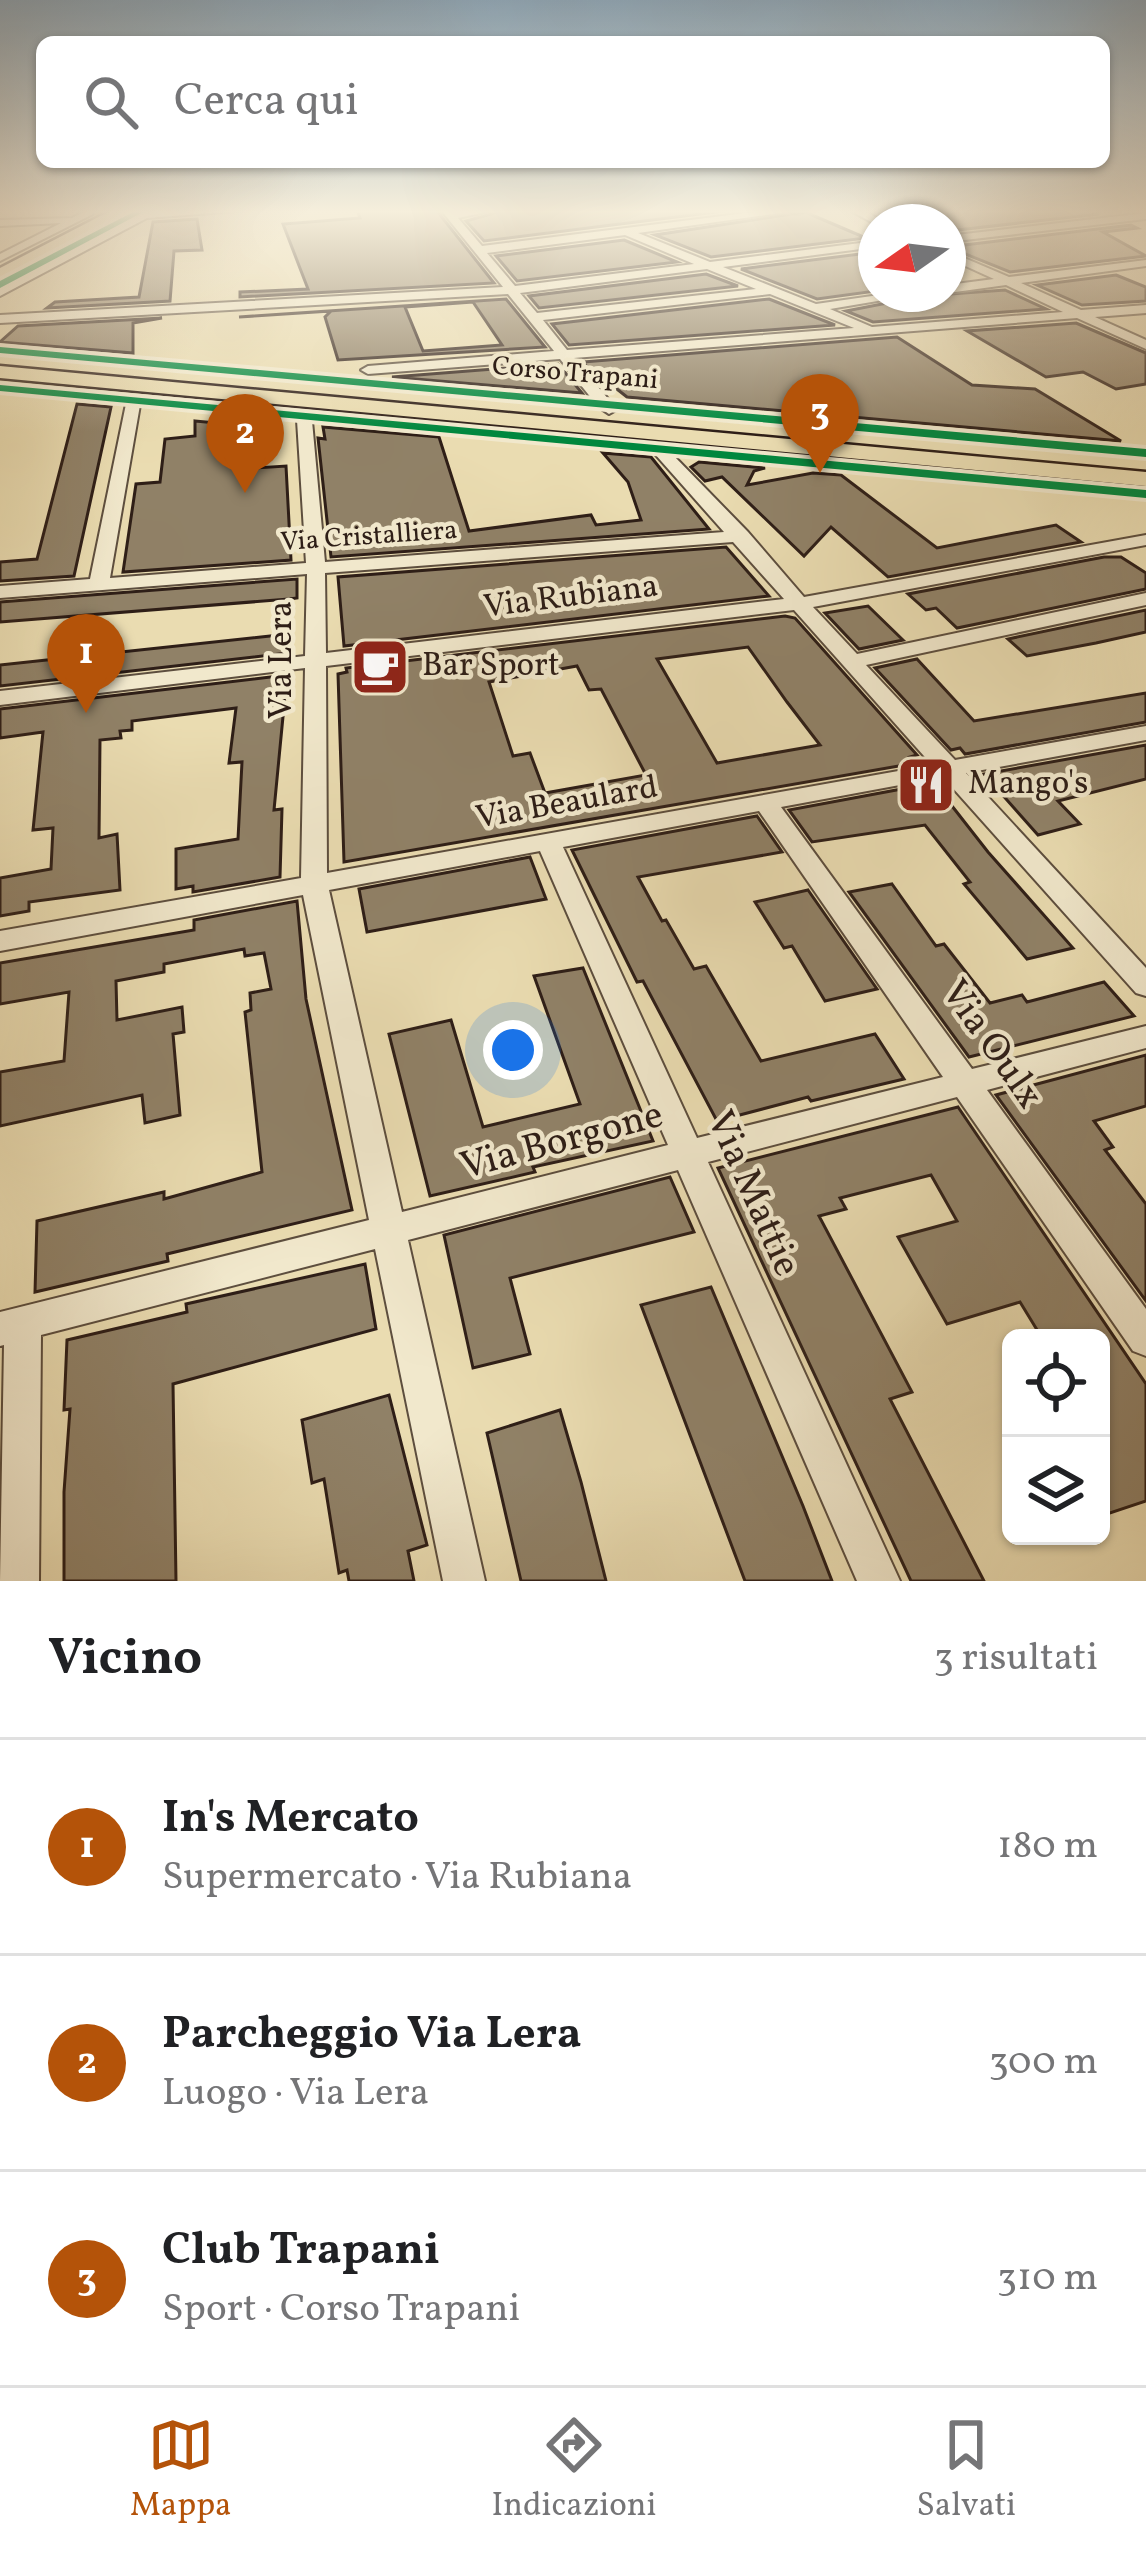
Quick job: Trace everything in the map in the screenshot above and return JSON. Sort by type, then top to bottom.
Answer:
[{"type":"main road","name":"Corso Trapani","points":[[0,369],[1146,479]]},
{"type":"main road","name":"Corso Trapani","points":[[640,434],[1146,468]]},
{"type":"street","points":[[510,284],[602,404],[640,434],[742,536],[1146,986]]},
{"type":"street","points":[[0,319],[563,284]]},
{"type":"street","points":[[752,284],[874,331]]},
{"type":"street","points":[[1013,284],[1146,344]]},
{"type":"street","points":[[536,317],[770,291]]},
{"type":"street","points":[[811,308],[858,302]]},
{"type":"street","points":[[294,376],[375,374],[1146,309]]},
{"type":"street","name":"Corso Trapani","points":[[0,369],[294,376],[323,398]]},
{"type":"street","name":"Corso Trapani","points":[[0,369],[134,400],[323,398],[1146,494]]},
{"type":"street","name":"Corso Trapani","points":[[323,398],[375,374],[602,404],[1146,453]]},
{"type":"street","name":"Via Lera","points":[[323,398],[316,568],[314,884],[464,1581]]},
{"type":"street","points":[[99,584],[134,400]]},
{"type":"street","name":"Via Cristalliera","points":[[0,592],[742,536]]},
{"type":"street","name":"Via Rubiana","points":[[0,698],[802,603],[1146,540]]},
{"type":"street","points":[[854,661],[1146,598]]},
{"type":"street","name":"Via Beaulard","points":[[0,941],[1146,733]]},
{"type":"street","name":"Via Oulx","points":[[765,802],[1146,1340]]},
{"type":"street","name":"Via Mattie","points":[[548,841],[879,1581]]},
{"type":"street","name":"Via Borgone","points":[[11,1326],[1146,1037]]},
{"type":"street","points":[[11,1326],[18,1581]]},
{"type":"building","points":[[141,284],[171,284],[170,301],[47,308],[55,302],[139,297]]},
{"type":"building","points":[[306,284],[480,284],[240,297],[240,292],[308,289]]},
{"type":"building","points":[[627,284],[738,286],[539,308],[529,296]]},
{"type":"building","points":[[778,284],[858,284],[858,293],[817,299]]},
{"type":"building","points":[[1138,284],[1146,287],[1146,301],[1082,305],[1037,285]]},
{"type":"building","points":[[1005,290],[1046,309],[873,322],[846,311],[966,312],[966,293]]},
{"type":"building","points":[[506,299],[545,347],[338,360],[325,317],[331,311],[239,317]],"holes":[[[473,302],[502,345],[423,351],[405,307]]]},
{"type":"building","points":[[769,299],[835,325],[569,345],[552,324]]},
{"type":"building","points":[[162,318],[133,323],[133,353],[0,342],[18,326]]},
{"type":"building","points":[[1076,323],[1146,353],[1146,384],[1116,389],[1083,372],[1046,377],[967,331]]},
{"type":"building","points":[[897,337],[972,385],[1035,389],[1121,441],[627,397],[613,386],[605,388],[583,362]]},
{"type":"building","points":[[558,364],[582,393],[392,377]]},
{"type":"building","points":[[77,404],[111,407],[74,576],[0,581],[0,562],[37,559]]},
{"type":"building","points":[[195,421],[228,424],[227,434],[256,432],[256,468],[286,466],[291,560],[123,572],[136,484],[160,482],[165,439],[195,436]]},
{"type":"building","points":[[323,427],[439,437],[469,531],[591,515],[596,525],[641,520],[628,482],[603,453],[651,457],[709,529],[331,557],[318,438],[325,439]]},
{"type":"building","points":[[699,462],[765,468],[754,471],[747,485],[813,473],[841,475],[937,548],[1056,525],[1081,542],[888,577],[831,527],[804,556],[722,477],[705,481],[691,467]]},
{"type":"building","points":[[726,547],[769,596],[344,646],[338,577]]},
{"type":"building","points":[[1121,557],[1146,573],[1146,589],[957,628],[936,608],[926,610],[908,594]]},
{"type":"building","points":[[297,579],[297,598],[0,622],[0,602]]},
{"type":"building","points":[[868,606],[903,640],[859,649],[825,613]]},
{"type":"building","points":[[1146,610],[1146,632],[1096,643],[1027,656],[1008,639]]},
{"type":"building","points":[[785,616],[795,618],[917,755],[910,757],[916,763],[344,862],[338,674],[347,672],[346,668]],"holes":[[[748,647],[787,702],[820,745],[717,763],[657,659]],[[577,666],[589,690],[601,689],[646,775],[545,793],[530,753],[513,756],[489,682]]]},
{"type":"building","points":[[289,634],[288,653],[0,686],[0,665]]},
{"type":"building","points":[[917,659],[974,721],[1146,693],[1146,722],[965,754],[960,748],[951,750],[875,668]]},
{"type":"building","points":[[287,675],[274,810],[282,809],[280,877],[193,892],[193,886],[176,889],[176,849],[238,839],[242,762],[229,763],[236,708],[132,721],[132,730],[120,731],[121,738],[100,740],[99,838],[117,834],[120,890],[29,902],[29,911],[0,916],[0,878],[51,869],[53,828],[33,830],[43,732],[0,738],[0,709]]},
{"type":"building","points":[[1146,745],[1146,779],[1058,801],[1080,824],[1038,835],[984,774]]},
{"type":"building","points":[[934,783],[1073,948],[1027,959],[964,884],[970,882],[925,825],[812,842],[789,810]]},
{"type":"building","points":[[757,816],[782,852],[638,877],[662,921],[666,920],[694,969],[706,966],[761,1061],[875,1034],[904,1079],[717,1121],[643,981],[637,982],[572,850]]},
{"type":"building","points":[[530,857],[546,899],[367,932],[359,889]]},
{"type":"building","points":[[892,884],[936,946],[944,944],[990,1003],[1022,995],[1027,1002],[1104,982],[1134,1016],[969,1057],[849,892]]},
{"type":"building","points":[[808,890],[877,989],[825,1001],[792,946],[784,948],[755,902]]},
{"type":"building","points":[[297,901],[306,999],[352,1210],[167,1254],[168,1261],[35,1292],[37,1221],[164,1192],[164,1199],[262,1172],[245,1012],[251,1010],[250,993],[271,989],[264,953],[245,956],[244,949],[164,964],[164,972],[116,981],[117,1020],[182,1007],[184,1032],[173,1034],[180,1115],[145,1123],[142,1095],[0,1126],[0,1072],[64,1061],[69,992],[0,1004],[0,963],[194,930],[194,920]]},
{"type":"building","points":[[583,968],[653,1141],[430,1196],[389,1034],[451,1020],[483,1127],[580,1104],[534,976]]},
{"type":"building","points":[[1146,1055],[1146,1106],[1094,1121],[1113,1147],[1105,1150],[1146,1204],[1146,1301],[996,1095]]},
{"type":"building","points":[[958,1107],[1109,1329],[1036,1329],[1020,1302],[947,1324],[898,1237],[957,1221],[931,1175],[840,1198],[846,1209],[819,1216],[912,1392],[890,1399],[984,1581],[911,1581],[718,1168]]},
{"type":"building","points":[[670,1177],[694,1232],[510,1278],[530,1354],[473,1368],[444,1235]]},
{"type":"building","points":[[365,1264],[376,1329],[173,1384],[176,1581],[64,1581],[70,1409],[64,1410],[67,1340],[187,1312],[186,1304]]},
{"type":"building","points":[[711,1287],[832,1581],[745,1581],[641,1305]]},
{"type":"building","points":[[1110,1331],[1146,1384],[1146,1501],[1110,1513]]},
{"type":"building","points":[[389,1395],[427,1545],[408,1551],[414,1581],[349,1581],[347,1570],[339,1573],[324,1479],[312,1483],[302,1420]]},
{"type":"building","points":[[560,1410],[606,1581],[521,1581],[487,1433]]},
{"type":"cycle path","points":[[0,350],[1146,453]]},
{"type":"cycle path","points":[[0,388],[1146,494]]},
{"type":"place","name":"Club Trapani","points":[[820,473]]},
{"type":"place","name":"Parcheggio Via Lera","points":[[245,493]]},
{"type":"place","name":"Bar Sport","points":[[380,667]]},
{"type":"place","name":"In's Mercato","points":[[86,713]]},
{"type":"place","name":"Mango's","points":[[926,785]]}]
